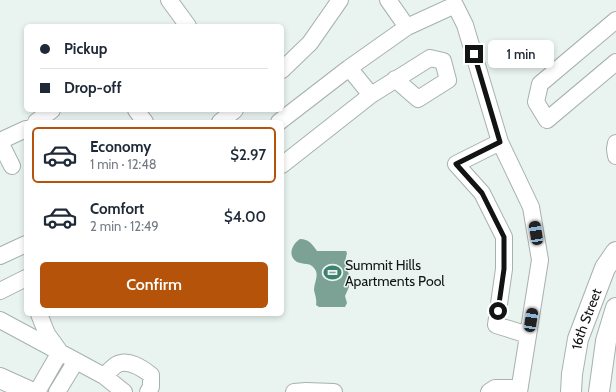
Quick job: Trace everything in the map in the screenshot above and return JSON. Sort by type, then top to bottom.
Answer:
[{"type":"main road","name":"16th Street","points":[[571,392],[578,339],[605,268],[616,252]]},
{"type":"main road","name":"16th Street","points":[[599,392],[606,341],[616,308]]},
{"type":"main road","points":[[575,357],[582,370],[582,392]]},
{"type":"main road","points":[[0,378],[31,392]]},
{"type":"street","points":[[169,0],[187,24]]},
{"type":"street","points":[[284,68],[310,43],[340,0]]},
{"type":"street","points":[[388,0],[407,27]]},
{"type":"street","points":[[282,120],[349,68],[435,6],[453,3],[466,25],[500,142],[531,207],[540,260],[519,390],[495,388],[489,392]]},
{"type":"street","points":[[616,20],[540,84],[536,102],[547,120],[616,62]]},
{"type":"street","points":[[349,68],[371,95]]},
{"type":"street","points":[[284,163],[395,78]]},
{"type":"street","points":[[39,120],[49,112]]},
{"type":"street","points":[[223,120],[233,112]]},
{"type":"street","points":[[12,166],[0,142],[24,130]]},
{"type":"street","points":[[500,142],[456,164],[482,193],[504,237],[504,269],[496,325],[528,335]]},
{"type":"street","points":[[616,143],[616,156]]},
{"type":"street","points":[[0,256],[24,245]]},
{"type":"street","points":[[0,291],[24,279]]},
{"type":"street","points":[[41,316],[47,334],[60,352]]},
{"type":"street","points":[[0,320],[104,376],[124,392]]},
{"type":"street","points":[[37,392],[60,352]]},
{"type":"street","points":[[57,392],[76,361]]},
{"type":"street","points":[[104,376],[117,364],[127,363],[140,367],[151,375],[151,387],[148,392]]},
{"type":"street","points":[[294,392],[334,392]]},
{"type":"shaded area","name":"Summit Hills Apartments Pool","points":[[300,239],[308,241],[317,251],[346,251],[345,262],[349,275],[349,287],[345,296],[347,303],[345,307],[319,307],[316,305],[314,287],[317,273],[312,266],[297,262],[292,257],[291,253],[293,247]]},
{"type":"place","name":"Summit Hills Apartments Pool","points":[[332,273]]},
{"type":"route","points":[[474,54],[500,142],[456,164],[482,193],[504,237],[504,269],[498,311]]}]
